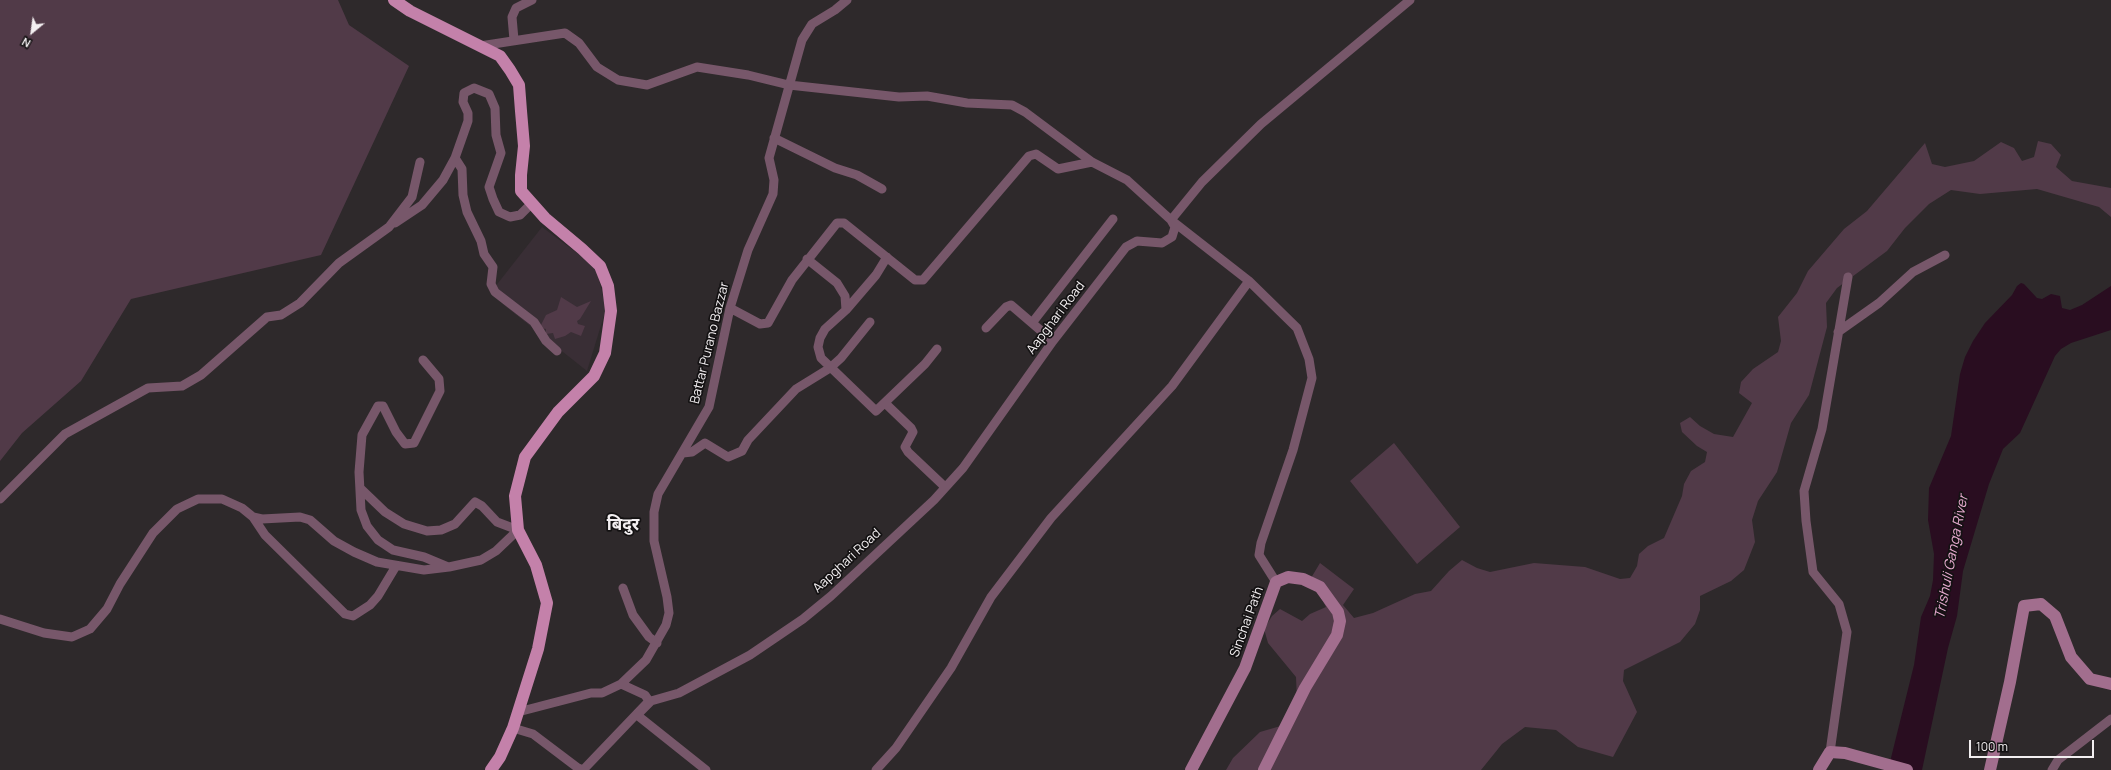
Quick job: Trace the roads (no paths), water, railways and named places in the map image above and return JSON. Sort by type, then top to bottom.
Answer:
[{"type":"main road","points":[[394,0],[410,11],[500,56],[518,85],[524,146],[521,191],[531,204],[600,266],[608,286],[611,311],[605,352],[594,376],[558,412],[525,457],[515,496],[518,530],[536,565],[547,603],[538,649],[513,728],[500,757],[491,770]]},
{"type":"street","points":[[514,40],[512,17],[516,8],[532,0]]},
{"type":"street","name":"Battar Purano Bazzar","points":[[518,712],[590,694],[602,693],[621,684],[646,660],[657,643],[669,613],[661,564],[654,541],[654,512],[658,494],[709,407],[730,308],[748,250],[773,194],[774,180],[769,158],[802,40],[812,24],[835,10],[847,0]]},
{"type":"street","points":[[1171,220],[1202,182],[1261,124],[1410,0]]},
{"type":"street","points":[[480,46],[565,33],[579,43],[597,67],[618,80],[647,85],[697,67],[748,75],[789,86],[899,97],[927,96],[967,103],[1012,105],[1025,112],[1092,162],[1127,180],[1171,220],[1249,281],[1297,328],[1309,358],[1312,378],[1287,471],[1261,543],[1259,556],[1276,582]]},
{"type":"street","points":[[0,499],[65,434],[148,388],[182,386],[201,375],[267,318],[281,315],[300,302],[339,263],[422,205],[443,180],[455,158],[468,120],[468,113],[463,102],[464,93],[474,88],[489,94],[495,108],[496,135],[501,153],[489,187],[499,212],[510,217],[520,215],[531,204]]},
{"type":"street","points":[[774,138],[835,168],[857,175],[882,189]]},
{"type":"street","points":[[730,308],[760,324],[768,323],[792,280],[837,223],[844,223],[915,280],[923,280],[1029,156],[1036,154],[1058,169],[1092,162]]},
{"type":"street","points":[[455,158],[462,169],[463,195],[468,212],[481,241],[484,254],[493,267],[491,284],[495,292],[534,322],[546,341],[557,351]]},
{"type":"street","points":[[389,228],[412,197],[420,162]]},
{"type":"street","points":[[1032,323],[1113,219]]},
{"type":"street","name":"Aapghari Road","points":[[637,715],[651,701],[679,693],[750,655],[803,619],[831,596],[963,468],[1053,341],[1126,248],[1137,241],[1162,243],[1172,237],[1175,227],[1171,220]]},
{"type":"street","points":[[1838,332],[1878,303],[1913,272],[1945,255]]},
{"type":"street","points":[[887,257],[876,275],[846,310],[825,329],[820,338],[818,347],[821,358],[876,412],[925,364],[937,349]]},
{"type":"street","points":[[808,259],[837,283],[845,296],[846,310]]},
{"type":"street","points":[[1819,770],[1830,752],[1847,632],[1839,604],[1813,572],[1806,521],[1804,491],[1822,429],[1848,277]]},
{"type":"street","points":[[876,770],[896,748],[951,668],[991,597],[1054,514],[1172,386],[1249,281]]},
{"type":"street","points":[[986,328],[1006,307],[1011,305],[1053,341]]},
{"type":"street","points":[[683,453],[692,452],[705,443],[728,457],[742,452],[748,440],[796,389],[830,368],[841,358],[870,322]]},
{"type":"street","points":[[423,360],[439,379],[440,391],[414,443],[405,444],[396,432],[384,406],[378,406],[362,435],[359,472],[361,510],[367,526],[378,540],[393,550],[424,557],[449,567]]},
{"type":"street","points":[[885,402],[912,428],[913,432],[905,447],[908,452],[945,487]]},
{"type":"street","points":[[253,517],[262,519],[300,517],[310,520],[334,541],[354,552],[377,562],[424,570],[449,567],[481,560],[496,551],[518,530],[497,522],[482,506],[476,502],[455,524],[441,530],[427,531],[404,524],[385,512],[360,488]]},
{"type":"street","points":[[0,619],[44,633],[72,637],[90,629],[107,609],[120,584],[153,533],[177,509],[198,499],[222,499],[242,508],[253,517],[265,535],[345,614],[353,616],[370,606],[396,566]]},
{"type":"street","name":"Sinchai Path","points":[[1191,770],[1245,668],[1276,582],[1288,577],[1303,579],[1320,588],[1338,612],[1340,621],[1337,635],[1305,688],[1264,770]]},
{"type":"street","points":[[624,588],[633,615],[649,637],[657,643]]},
{"type":"street","points":[[1990,770],[2010,682],[2024,606],[2041,604],[2055,616],[2071,657],[2090,679],[2111,684]]},
{"type":"street","points":[[513,728],[533,734],[578,768],[583,770],[649,702],[645,695],[621,684]]},
{"type":"street","points":[[637,715],[706,770]]},
{"type":"street","points":[[2052,770],[2058,760],[2111,719]]},
{"type":"street","points":[[1830,752],[1845,753],[1907,770]]},
{"type":"water","name":"Trishuli Ganga River","points":[[2021,283],[2024,284],[2037,298],[2042,299],[2051,294],[2060,296],[2062,308],[2070,310],[2082,305],[2111,286],[2111,330],[2071,343],[2061,349],[2055,356],[2020,433],[2003,449],[1989,484],[1963,571],[1957,616],[1948,648],[1922,770],[1888,770],[1914,665],[1921,617],[1930,596],[1933,580],[1934,554],[1928,520],[1929,488],[1951,436],[1960,374],[1965,357],[1973,341],[1985,323],[2012,295],[2017,286]]},
{"type":"district","name":"बिदुर","points":[[623,525]]}]
